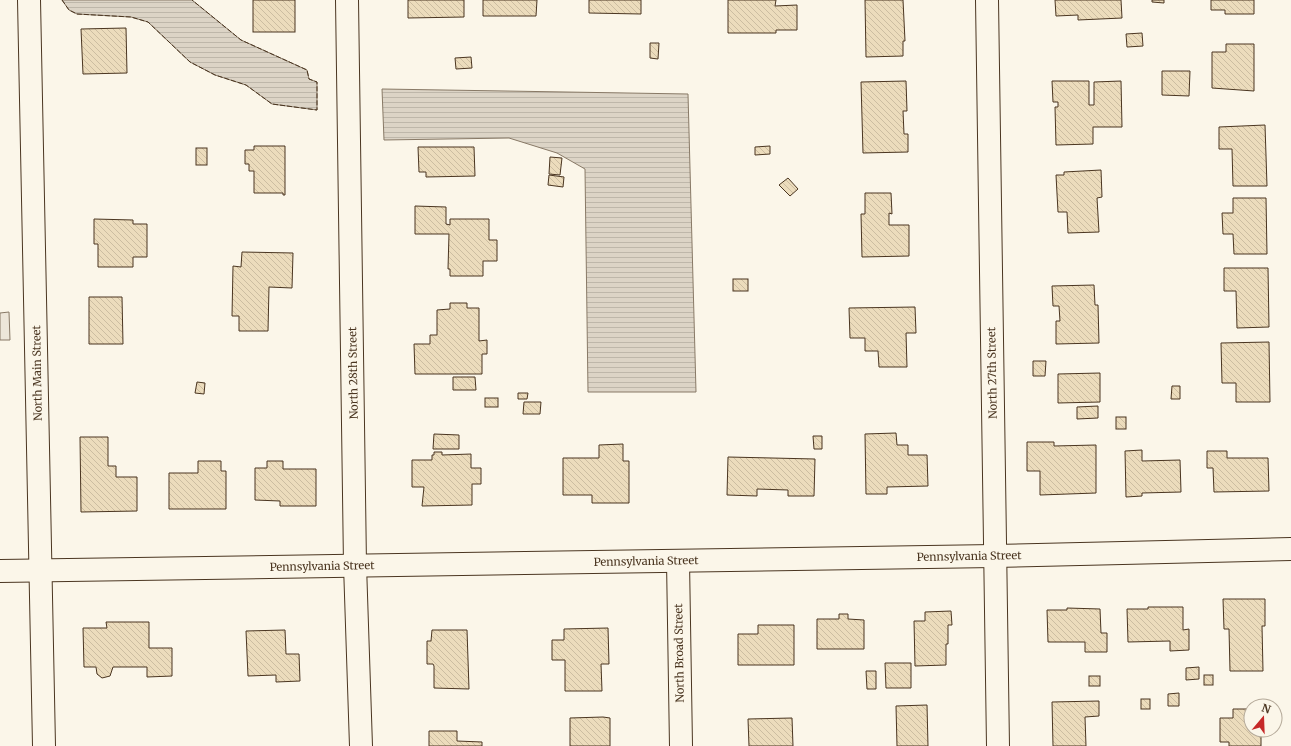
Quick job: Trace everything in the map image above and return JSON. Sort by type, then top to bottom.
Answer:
[{"type":"street","name":"North Main Street","points":[[29,0],[44,746]]},
{"type":"street","name":"North 28th Street","points":[[347,0],[356,566],[361,746]]},
{"type":"street","name":"North 27th Street","points":[[986,0],[998,746]]},
{"type":"street","name":"Pennsylvania Street","points":[[0,571],[994,556],[1291,549]]},
{"type":"street","name":"North Broad Street","points":[[678,561],[681,746]]},
{"type":"shaded area","points":[[62,0],[192,0],[241,40],[307,70],[309,79],[317,82],[317,110],[272,104],[246,85],[215,75],[190,62],[148,22],[131,17],[77,14],[69,10]]},
{"type":"shaded area","points":[[382,89],[688,94],[696,392],[588,392],[585,169],[557,153],[509,138],[384,140]]},
{"type":"shaded area","points":[[9,312],[10,340],[0,340],[0,313]]},
{"type":"building","points":[[253,0],[295,0],[295,32],[253,32]]},
{"type":"building","points":[[408,0],[464,0],[464,17],[408,18]]},
{"type":"building","points":[[483,0],[537,0],[536,16],[483,16]]},
{"type":"building","points":[[589,0],[641,0],[641,14],[589,13]]},
{"type":"building","points":[[728,0],[776,0],[775,6],[797,5],[797,30],[776,30],[776,33],[728,33]]},
{"type":"building","points":[[865,0],[903,0],[905,41],[903,41],[903,56],[866,57]]},
{"type":"building","points":[[1055,0],[1121,0],[1122,18],[1078,20],[1078,15],[1056,16]]},
{"type":"building","points":[[1152,0],[1164,0],[1164,3],[1152,2]]},
{"type":"building","points":[[1211,0],[1254,0],[1254,14],[1225,14],[1225,10],[1211,10]]},
{"type":"building","points":[[126,28],[127,73],[83,74],[81,29]]},
{"type":"building","points":[[1142,33],[1143,46],[1127,47],[1126,34]]},
{"type":"building","points":[[650,43],[659,43],[658,59],[650,58]]},
{"type":"building","points":[[1226,44],[1254,44],[1254,91],[1212,88],[1212,52],[1226,52]]},
{"type":"building","points":[[471,57],[472,68],[456,69],[455,58]]},
{"type":"building","points":[[1162,71],[1190,71],[1189,96],[1162,95]]},
{"type":"building","points":[[906,81],[907,111],[903,111],[904,134],[908,134],[908,152],[863,153],[861,82]]},
{"type":"building","points":[[1052,81],[1089,81],[1089,105],[1094,105],[1094,82],[1121,81],[1122,127],[1093,127],[1093,144],[1056,145],[1055,107],[1058,107],[1058,102],[1053,102]]},
{"type":"building","points":[[1265,125],[1267,186],[1233,186],[1232,149],[1219,149],[1219,127]]},
{"type":"building","points":[[254,146],[285,146],[285,195],[283,195],[283,193],[254,193],[254,171],[249,171],[249,164],[245,164],[245,150],[254,150]]},
{"type":"building","points":[[770,146],[770,154],[755,155],[755,147]]},
{"type":"building","points":[[418,147],[474,147],[475,176],[426,177],[426,172],[419,172]]},
{"type":"building","points":[[196,148],[207,148],[207,165],[196,165]]},
{"type":"building","points":[[550,157],[562,158],[560,175],[549,174]]},
{"type":"building","points":[[1101,170],[1102,197],[1097,198],[1099,232],[1068,233],[1067,212],[1058,212],[1056,175],[1064,175],[1064,172]]},
{"type":"building","points":[[549,175],[564,177],[563,187],[548,185]]},
{"type":"building","points":[[788,178],[798,189],[790,196],[779,185]]},
{"type":"building","points":[[865,193],[891,193],[892,214],[889,213],[889,225],[909,225],[909,256],[862,257],[861,214],[865,214]]},
{"type":"building","points":[[1233,198],[1266,198],[1267,254],[1234,254],[1233,234],[1223,234],[1222,213],[1233,213]]},
{"type":"building","points":[[415,206],[446,207],[446,224],[450,225],[450,219],[489,219],[489,240],[497,240],[497,261],[483,261],[483,276],[450,276],[450,269],[448,269],[449,234],[415,234]]},
{"type":"building","points":[[94,219],[133,220],[133,224],[147,224],[147,257],[133,257],[133,267],[98,267],[98,244],[94,244]]},
{"type":"building","points":[[242,252],[293,253],[292,288],[269,287],[268,331],[239,331],[239,316],[232,316],[233,266],[241,267]]},
{"type":"building","points":[[1224,268],[1268,268],[1269,327],[1237,328],[1236,291],[1224,291]]},
{"type":"building","points":[[733,279],[748,279],[748,291],[733,291]]},
{"type":"building","points":[[1094,285],[1095,305],[1098,305],[1099,343],[1056,344],[1056,321],[1060,321],[1059,306],[1053,306],[1052,286]]},
{"type":"building","points":[[89,297],[122,297],[123,344],[89,344]]},
{"type":"building","points":[[450,303],[467,303],[467,308],[479,308],[479,341],[487,340],[487,354],[482,354],[482,374],[415,374],[414,344],[430,344],[430,335],[437,335],[437,310],[450,309]]},
{"type":"building","points":[[915,307],[916,333],[906,333],[907,367],[879,367],[878,351],[865,351],[865,338],[850,338],[849,308]]},
{"type":"building","points":[[1269,342],[1270,402],[1236,402],[1236,383],[1222,383],[1221,343]]},
{"type":"building","points":[[1033,361],[1046,361],[1045,376],[1033,376]]},
{"type":"building","points":[[1100,373],[1100,402],[1058,403],[1058,374]]},
{"type":"building","points":[[453,377],[475,377],[476,390],[453,390]]},
{"type":"building","points":[[197,382],[205,383],[204,394],[195,393]]},
{"type":"building","points":[[1172,386],[1180,386],[1180,399],[1171,399]]},
{"type":"building","points":[[518,393],[528,393],[527,399],[518,399]]},
{"type":"building","points":[[485,398],[498,398],[498,407],[485,407]]},
{"type":"building","points":[[524,402],[541,402],[540,414],[523,414]]},
{"type":"building","points":[[1098,406],[1098,418],[1077,419],[1077,407]]},
{"type":"building","points":[[1116,417],[1126,417],[1126,429],[1116,429]]},
{"type":"building","points":[[896,433],[897,445],[908,445],[908,455],[927,455],[928,486],[887,487],[887,494],[866,494],[865,434]]},
{"type":"building","points":[[434,434],[459,435],[459,449],[433,449]]},
{"type":"building","points":[[813,436],[822,436],[822,449],[814,449]]},
{"type":"building","points":[[80,437],[108,437],[108,466],[116,466],[116,477],[137,477],[137,511],[81,512]]},
{"type":"building","points":[[1027,442],[1054,442],[1054,446],[1096,445],[1096,493],[1040,495],[1040,471],[1027,471]]},
{"type":"building","points":[[623,444],[623,461],[629,461],[629,503],[592,503],[592,495],[563,495],[563,458],[599,458],[599,445]]},
{"type":"building","points":[[1142,450],[1142,461],[1180,460],[1181,492],[1142,493],[1142,496],[1126,497],[1125,451]]},
{"type":"building","points":[[1207,451],[1227,451],[1227,458],[1268,458],[1269,491],[1214,492],[1213,468],[1207,468]]},
{"type":"building","points":[[434,452],[442,452],[442,455],[471,454],[471,468],[481,468],[481,484],[472,484],[472,505],[422,506],[424,487],[412,487],[412,460],[432,460],[432,455],[434,455]]},
{"type":"building","points":[[728,457],[815,459],[814,496],[788,496],[788,490],[757,489],[757,496],[727,495]]},
{"type":"building","points":[[198,461],[221,461],[221,471],[226,471],[226,509],[169,509],[169,473],[198,473]]},
{"type":"building","points":[[267,461],[283,461],[283,469],[316,469],[316,506],[280,506],[280,501],[255,500],[255,468],[267,468]]},
{"type":"building","points":[[1223,599],[1265,599],[1265,626],[1262,626],[1263,671],[1230,671],[1229,629],[1224,629]]},
{"type":"building","points":[[1148,607],[1183,607],[1183,630],[1189,629],[1189,650],[1170,651],[1170,641],[1128,642],[1127,609],[1148,609]]},
{"type":"building","points":[[1067,608],[1100,609],[1101,633],[1107,633],[1107,652],[1085,652],[1085,642],[1048,642],[1047,610],[1067,610]]},
{"type":"building","points":[[951,611],[952,625],[948,625],[946,665],[915,666],[914,621],[925,621],[925,612]]},
{"type":"building","points":[[839,614],[848,614],[848,619],[864,620],[864,649],[817,649],[817,619],[839,619]]},
{"type":"building","points":[[106,622],[149,622],[149,648],[172,648],[172,676],[147,677],[147,667],[113,667],[110,676],[102,678],[97,674],[96,667],[84,667],[83,628],[107,628]]},
{"type":"building","points":[[758,625],[794,625],[794,665],[738,665],[738,634],[758,634]]},
{"type":"building","points":[[608,628],[609,664],[601,664],[602,691],[565,691],[565,660],[552,660],[552,640],[564,640],[564,629]]},
{"type":"building","points":[[285,630],[286,654],[299,654],[300,681],[276,682],[276,675],[248,676],[246,631]]},
{"type":"building","points":[[432,630],[467,630],[469,689],[434,688],[434,666],[433,664],[427,664],[427,641],[431,641]]},
{"type":"building","points":[[885,663],[911,663],[911,688],[886,688]]},
{"type":"building","points":[[1199,667],[1199,679],[1186,680],[1186,668]]},
{"type":"building","points":[[866,671],[876,671],[876,689],[867,689]]},
{"type":"building","points":[[1204,675],[1213,675],[1213,685],[1204,685]]},
{"type":"building","points":[[1089,676],[1100,676],[1100,686],[1089,686]]},
{"type":"building","points":[[1179,693],[1179,706],[1168,706],[1168,694]]},
{"type":"building","points":[[1141,699],[1150,699],[1150,709],[1141,709]]},
{"type":"building","points":[[1099,701],[1099,716],[1085,717],[1086,746],[1053,746],[1052,702]]},
{"type":"building","points":[[927,705],[928,746],[897,746],[896,706]]},
{"type":"building","points":[[1233,709],[1243,709],[1243,738],[1261,738],[1261,746],[1229,746],[1229,742],[1220,742],[1220,718],[1233,718]]},
{"type":"building","points":[[570,718],[610,718],[610,746],[570,746]]},
{"type":"building","points":[[792,718],[793,746],[749,746],[748,719]]},
{"type":"building","points":[[429,731],[457,731],[457,741],[482,742],[482,746],[429,746]]},
{"type":"fence","points":[[62,0],[69,10],[77,14],[131,17],[148,22],[190,62],[215,75],[246,85],[272,104],[317,110],[317,82],[309,79],[307,70],[241,40],[192,0]]}]
